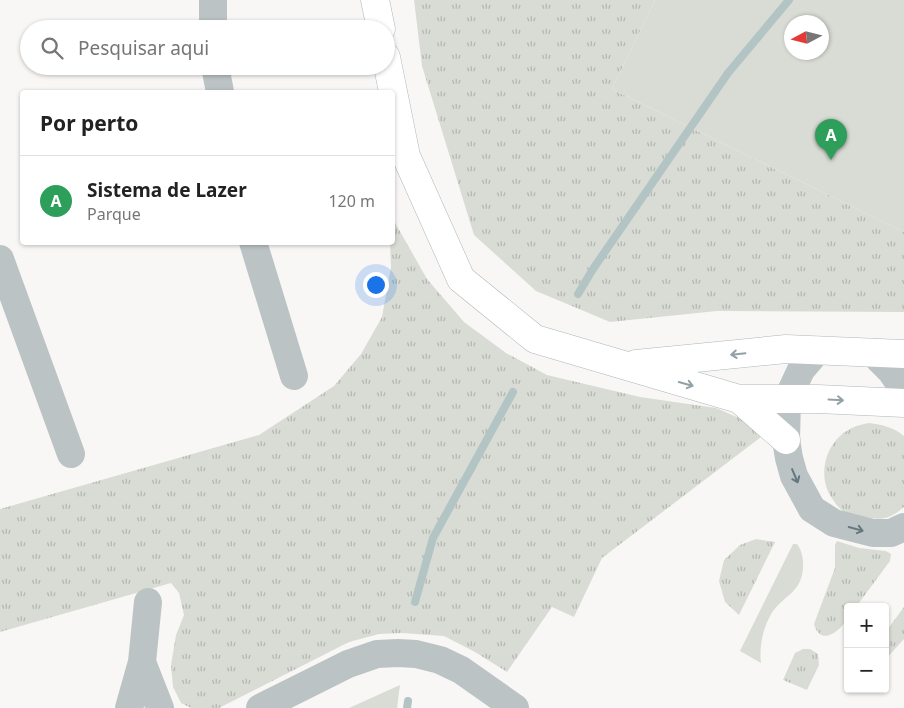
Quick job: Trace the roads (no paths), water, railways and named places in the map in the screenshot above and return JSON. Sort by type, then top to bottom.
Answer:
[{"type":"street","points":[[213,0],[213,20]]},
{"type":"street","points":[[375,0],[379,20]]},
{"type":"street","points":[[217,75],[220,90]]},
{"type":"street","points":[[390,75],[393,90]]},
{"type":"street","points":[[395,102],[406,156],[461,279],[535,339],[739,399],[818,399],[904,404]]},
{"type":"street","points":[[255,245],[294,376]]},
{"type":"street","points":[[0,258],[71,454]]},
{"type":"street","points":[[622,366],[786,349],[904,354]]},
{"type":"street","points":[[818,350],[802,370],[787,400],[786,440],[794,476],[812,510],[834,523],[873,533],[891,533],[904,527]]},
{"type":"street","points":[[872,352],[891,370],[904,390]]},
{"type":"street","points":[[739,399],[786,440]]},
{"type":"street","points":[[129,708],[142,662],[148,602]]},
{"type":"street","points":[[260,708],[348,664],[377,654],[398,653],[416,654],[440,660],[461,670],[515,708]]},
{"type":"street","points":[[142,662],[160,708]]},
{"type":"waterway","points":[[578,294],[593,269],[728,73],[789,0]]},
{"type":"waterway","points":[[415,602],[433,538],[513,392]]},
{"type":"waterway","points":[[407,708],[408,701]]},
{"type":"place","name":"Sistema de Lazer","points":[[831,160]]}]
